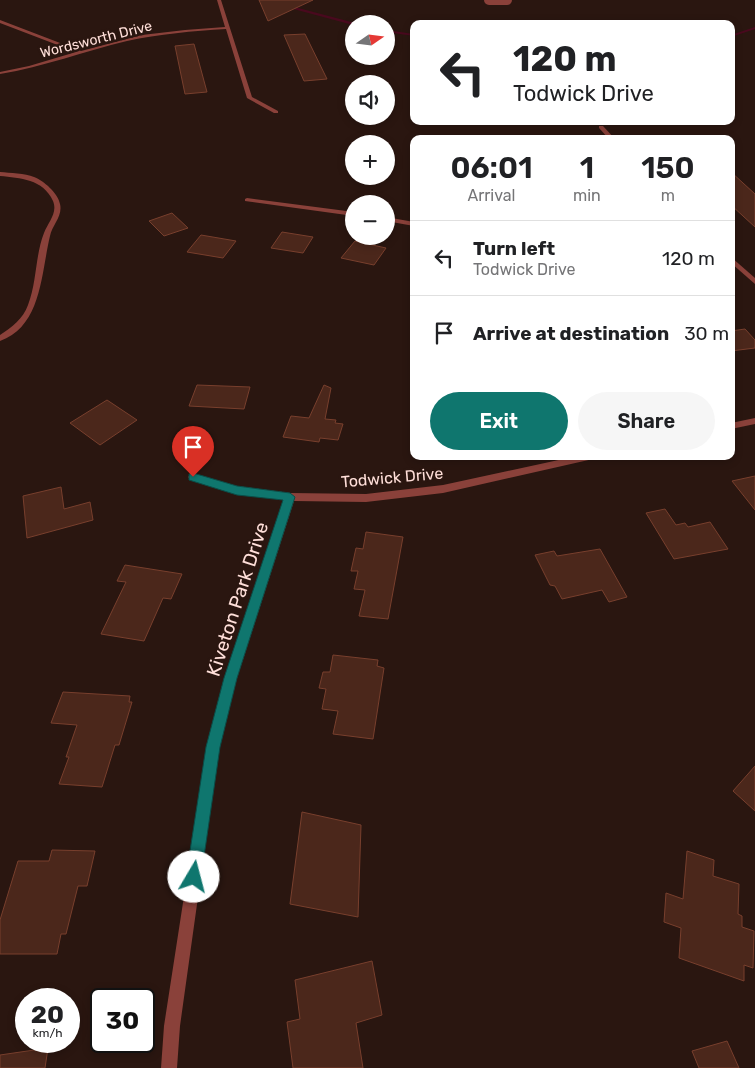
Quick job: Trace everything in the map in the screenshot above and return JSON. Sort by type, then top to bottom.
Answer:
[{"type":"street","points":[[219,0],[250,98],[276,112]]},
{"type":"street","points":[[489,0],[507,0]]},
{"type":"street","points":[[0,21],[82,53]]},
{"type":"street","name":"Wordsworth Drive","points":[[0,73],[34,67],[150,36],[228,28]]},
{"type":"street","points":[[601,127],[608,135]]},
{"type":"street","points":[[0,174],[32,178],[51,192],[57,203],[57,214],[47,234],[32,305],[22,322],[0,339]]},
{"type":"street","points":[[247,200],[345,213]]},
{"type":"street","points":[[395,221],[410,223]]},
{"type":"street","points":[[735,263],[755,282]]},
{"type":"street","points":[[735,425],[755,421]]},
{"type":"street","name":"Todwick Drive","points":[[193,477],[237,490],[290,497],[366,498],[443,489],[575,460]]},
{"type":"street","name":"Kiveton Park Drive","points":[[169,1068],[172,1026],[213,747],[231,678],[290,497]]},
{"type":"building","points":[[259,0],[313,0],[268,21]]},
{"type":"building","points":[[305,34],[327,79],[304,81],[284,35]]},
{"type":"building","points":[[194,44],[207,92],[185,94],[175,46]]},
{"type":"building","points":[[735,176],[755,194],[755,227],[735,209]]},
{"type":"building","points":[[172,213],[188,228],[164,236],[149,221]]},
{"type":"building","points":[[282,232],[313,237],[303,253],[271,248]]},
{"type":"building","points":[[201,235],[236,241],[223,258],[187,252]]},
{"type":"building","points":[[352,245],[373,245],[386,248],[374,265],[341,258]]},
{"type":"building","points":[[745,329],[755,340],[755,348],[735,350],[735,330]]},
{"type":"building","points":[[197,385],[250,387],[244,409],[189,406]]},
{"type":"building","points":[[324,385],[331,388],[325,419],[336,420],[335,423],[343,424],[338,440],[320,438],[319,442],[283,437],[291,416],[309,418]]},
{"type":"building","points":[[107,400],[137,420],[100,445],[70,423]]},
{"type":"building","points":[[755,476],[755,510],[732,481]]},
{"type":"building","points":[[61,487],[64,509],[90,502],[93,520],[27,538],[23,496]]},
{"type":"building","points":[[665,509],[676,525],[685,523],[688,527],[710,522],[728,549],[674,559],[646,513]]},
{"type":"building","points":[[366,532],[403,537],[388,619],[359,616],[365,590],[354,589],[358,571],[351,571],[356,548],[363,549]]},
{"type":"building","points":[[600,549],[627,597],[609,602],[602,590],[562,599],[555,586],[550,585],[535,555],[554,551],[557,556]]},
{"type":"building","points":[[125,565],[182,574],[171,599],[163,598],[144,641],[101,634],[126,582],[117,581]]},
{"type":"building","points":[[333,655],[378,660],[377,666],[384,668],[373,739],[333,734],[338,711],[322,709],[326,689],[319,688],[323,672],[330,672]]},
{"type":"building","points":[[63,692],[130,696],[129,702],[132,702],[119,745],[115,745],[102,787],[59,784],[69,757],[66,757],[77,725],[51,723]]},
{"type":"building","points":[[755,766],[755,811],[733,791]]},
{"type":"building","points":[[302,812],[361,825],[358,917],[290,904]]},
{"type":"building","points":[[52,850],[95,851],[87,886],[78,886],[66,934],[61,934],[57,954],[0,954],[0,920],[18,861],[49,861]]},
{"type":"building","points":[[687,851],[714,860],[713,876],[739,884],[738,914],[742,916],[742,927],[754,931],[753,968],[744,965],[744,981],[679,958],[681,928],[664,922],[666,893],[683,899]]},
{"type":"building","points":[[372,961],[382,1015],[356,1023],[363,1068],[293,1068],[287,1022],[300,1019],[295,980]]},
{"type":"building","points":[[727,1041],[739,1068],[699,1068],[692,1051]]},
{"type":"building","points":[[15,1053],[47,1053],[45,1068],[0,1068],[0,1055]]},
{"type":"waterway","points":[[287,6],[345,22]]},
{"type":"waterway","points":[[735,35],[755,28]]},
{"type":"waterway","points":[[395,32],[410,34]]},
{"type":"route","points":[[193,477],[237,490],[290,497],[231,678],[213,747],[194,877]]}]
